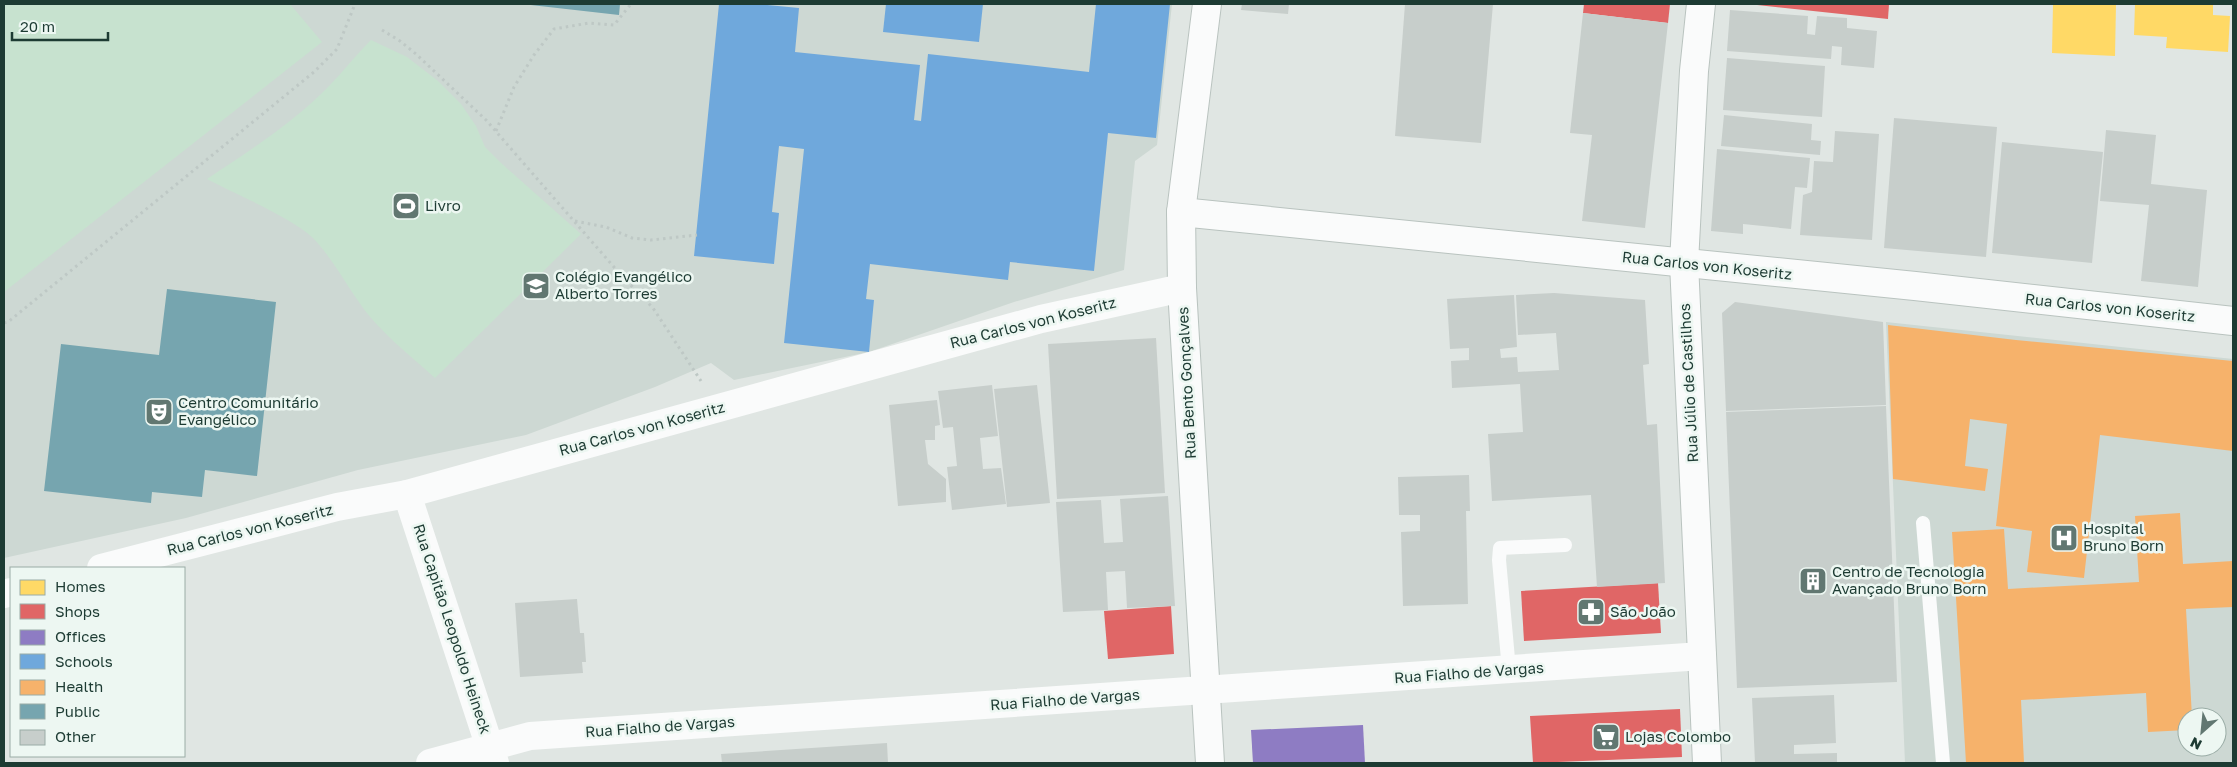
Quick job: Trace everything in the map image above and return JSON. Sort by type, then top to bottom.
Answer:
[{"type":"street","name":"Rua Bento Gonçalves","points":[[1206,4],[1181,212],[1182,288],[1210,763]]},
{"type":"street","name":"Rua Júlio de Castilhos","points":[[1701,4],[1694,71],[1684,263],[1707,763]]},
{"type":"street","name":"Rua Carlos von Koseritz","points":[[1181,212],[1915,286],[2233,322]]},
{"type":"street","name":"Rua Carlos von Koseritz","points":[[105,567],[337,507],[407,494],[1041,319],[1182,288]]},
{"type":"street","name":"Rua Capitão Leopoldo Heineck","points":[[407,494],[493,755]]},
{"type":"street","name":"Rua Fialho de Vargas","points":[[430,763],[493,755],[530,736],[1702,656]]},
{"type":"lane","points":[[1923,523],[1943,763]]},
{"type":"lane","points":[[1509,670],[1498,560],[1500,548],[1565,545]]},
{"type":"path","points":[[4,323],[14,317],[314,72],[337,50],[355,4]]},
{"type":"path","points":[[496,131],[514,87],[534,55],[554,29],[589,23],[614,25],[630,4]]},
{"type":"path","points":[[382,30],[416,54],[496,131],[653,308],[721,408]]},
{"type":"path","points":[[575,220],[606,227],[632,238],[651,240],[697,235]]},
{"type":"shaded area","name":"Colégio Evangélico Alberto Torres","points":[[4,4],[1172,4],[1157,145],[1135,161],[1124,270],[1014,302],[869,352],[734,380],[711,363],[655,387],[526,435],[358,470],[186,518],[4,558]]},
{"type":"shaded area","name":"Hospital Bruno Born","points":[[1886,322],[2233,359],[2233,763],[1905,763]]},
{"type":"green space","points":[[4,4],[290,4],[322,42],[4,292]]},
{"type":"green space","name":"Livro","points":[[371,40],[407,57],[438,81],[461,104],[476,126],[485,147],[581,234],[435,378],[371,318],[329,257],[313,238],[277,214],[207,179],[294,118],[328,87]]},
{"type":"building: Homes","points":[[2053,4],[2116,4],[2115,56],[2052,53]]},
{"type":"building: Homes","points":[[2135,4],[2213,4],[2213,15],[2230,16],[2228,52],[2166,48],[2167,37],[2134,35]]},
{"type":"building: Shops","points":[[1584,4],[1670,4],[1668,23],[1583,13]]},
{"type":"building: Shops","points":[[1748,4],[1889,4],[1888,19]]},
{"type":"building: Shops","name":"São João","points":[[1658,583],[1661,633],[1524,641],[1521,591]]},
{"type":"building: Shops","points":[[1171,606],[1174,654],[1108,659],[1104,611]]},
{"type":"building: Shops","name":"Lojas Colombo","points":[[1680,709],[1682,757],[1533,763],[1530,716]]},
{"type":"building: Offices","points":[[1363,725],[1365,763],[1253,763],[1251,730]]},
{"type":"building: Schools","points":[[719,4],[756,4],[799,8],[795,52],[920,65],[914,120],[921,121],[928,54],[1089,72],[1096,4],[1170,4],[1156,138],[1108,133],[1094,271],[1010,262],[1008,280],[870,264],[866,299],[874,300],[869,352],[784,343],[804,149],[779,146],[772,212],[779,213],[774,264],[694,256]]},
{"type":"building: Schools","points":[[886,4],[983,4],[979,42],[883,32]]},
{"type":"building: Health","points":[[1888,325],[2016,340],[2233,361],[2233,451],[2100,435],[2084,578],[2027,572],[2032,531],[1996,526],[2007,424],[1970,419],[1965,466],[1988,469],[1985,491],[1893,479]]},
{"type":"building: Health","points":[[2180,513],[2183,564],[2233,561],[2233,607],[2186,609],[2191,707],[2177,707],[2177,731],[2148,732],[2146,693],[2021,700],[2024,763],[1966,763],[1952,532],[2004,529],[2008,589],[2139,582],[2135,516]]},
{"type":"building: Public","points":[[522,4],[620,4],[619,15]]},
{"type":"building: Public","name":"Centro Comunitário Evangélico","points":[[167,289],[276,302],[257,476],[205,470],[202,497],[152,492],[151,503],[44,491],[61,344],[159,355]]},
{"type":"building: Other","points":[[1242,4],[1289,4],[1288,14],[1241,10]]},
{"type":"building: Other","points":[[1405,4],[1493,4],[1481,143],[1395,136]]},
{"type":"building: Other","points":[[1730,10],[1808,16],[1807,34],[1815,35],[1817,16],[1847,18],[1847,28],[1877,31],[1874,68],[1841,65],[1842,47],[1832,46],[1831,59],[1727,51]]},
{"type":"building: Other","points":[[1583,13],[1668,23],[1645,228],[1582,221],[1592,135],[1570,133]]},
{"type":"building: Other","points":[[1727,58],[1825,66],[1822,117],[1723,110]]},
{"type":"building: Other","points":[[1724,115],[1812,124],[1811,140],[1821,141],[1820,155],[1721,146]]},
{"type":"building: Other","points":[[1894,118],[1997,127],[1986,257],[1884,248]]},
{"type":"building: Other","points":[[2106,130],[2156,135],[2151,184],[2207,190],[2198,287],[2141,281],[2149,205],[2100,201]]},
{"type":"building: Other","points":[[1835,131],[1879,134],[1872,240],[1800,235],[1803,195],[1812,192],[1814,161],[1833,162]]},
{"type":"building: Other","points":[[2002,142],[2103,152],[2092,263],[1992,253]]},
{"type":"building: Other","points":[[1717,149],[1810,158],[1807,188],[1795,187],[1791,229],[1743,224],[1743,234],[1711,231]]},
{"type":"building: Other","points":[[1554,293],[1645,300],[1649,364],[1643,365],[1647,425],[1657,424],[1665,583],[1597,587],[1591,495],[1492,501],[1488,434],[1523,432],[1520,384],[1452,388],[1451,361],[1469,360],[1469,348],[1450,349],[1447,299],[1514,295],[1517,347],[1500,349],[1501,358],[1517,357],[1518,372],[1559,370],[1556,333],[1518,335],[1516,295]]},
{"type":"building: Other","points":[[1735,302],[1883,322],[1886,405],[1726,411],[1722,313]]},
{"type":"building: Other","points":[[1156,338],[1165,493],[1057,499],[1048,344]]},
{"type":"building: Other","points":[[992,385],[998,436],[980,438],[983,469],[1001,468],[1006,504],[952,510],[947,467],[957,466],[953,427],[943,428],[938,391]]},
{"type":"building: Other","points":[[1037,385],[1050,503],[1007,507],[994,389]]},
{"type":"building: Other","points":[[937,400],[940,425],[935,426],[935,440],[925,440],[928,464],[946,479],[946,502],[898,506],[889,405]]},
{"type":"building: Other","name":"Centro de Tecnologia Avançado Bruno Born","points":[[1886,406],[1897,682],[1737,688],[1726,412]]},
{"type":"building: Other","points":[[1469,475],[1470,511],[1466,511],[1468,604],[1403,606],[1401,532],[1420,531],[1420,515],[1399,515],[1398,477]]},
{"type":"building: Other","points":[[1168,496],[1175,606],[1127,608],[1125,571],[1106,572],[1108,610],[1063,612],[1056,502],[1101,500],[1104,543],[1123,542],[1120,499]]},
{"type":"building: Other","points":[[577,599],[580,633],[584,633],[586,662],[582,662],[583,673],[520,677],[515,603]]},
{"type":"building: Other","points":[[1834,695],[1836,743],[1794,745],[1794,754],[1837,753],[1837,763],[1755,763],[1752,698]]},
{"type":"building: Other","points":[[887,743],[888,763],[722,763],[721,754]]},
{"type":"place","name":"Livro","points":[[406,206]]},
{"type":"place","name":"Colégio Evangélico Alberto Torres","points":[[536,286]]},
{"type":"place","name":"Centro Comunitário Evangélico","points":[[159,412]]},
{"type":"place","name":"Hospital Bruno Born","points":[[2064,538]]},
{"type":"place","name":"Centro de Tecnologia Avançado Bruno Born","points":[[1813,581]]},
{"type":"place","name":"São João","points":[[1591,612]]},
{"type":"place","name":"Lojas Colombo","points":[[1606,737]]}]
